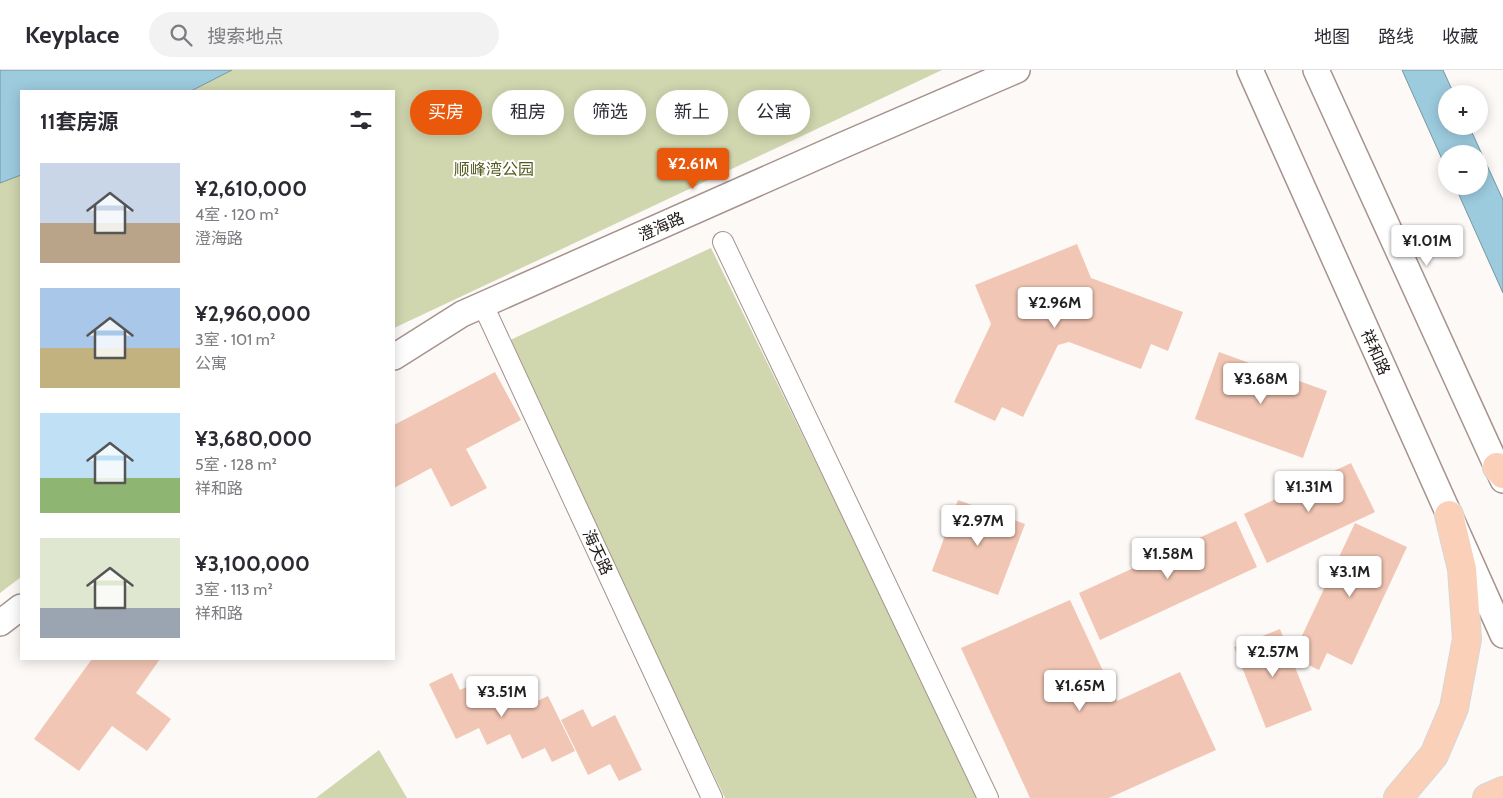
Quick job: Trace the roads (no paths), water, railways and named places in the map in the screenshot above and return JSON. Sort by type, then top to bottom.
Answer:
[{"type":"main road","points":[[1398,798],[1434,755],[1454,708],[1467,639],[1462,569],[1449,515]]},
{"type":"main road","points":[[1487,798],[1503,791]]},
{"type":"street","name":"澄海路","points":[[395,356],[462,314],[1017,70]]},
{"type":"street","name":"祥和路","points":[[1250,70],[1503,635]]},
{"type":"street","points":[[1316,70],[1501,474]]},
{"type":"street","points":[[724,242],[988,798]]},
{"type":"street","name":"海天路","points":[[483,305],[712,798]]},
{"type":"street","points":[[0,623],[20,608]]},
{"type":"water","points":[[0,70],[232,70],[193,90],[20,90],[20,175],[0,183]]},
{"type":"water","points":[[1402,70],[1443,70],[1450,85],[1438,85],[1438,135],[1473,135],[1478,145],[1438,145],[1438,150]]},
{"type":"water","points":[[1488,167],[1503,200],[1503,293],[1459,195],[1488,195]]},
{"type":"park label","name":"顺峰湾公园","points":[[494,169]]}]
